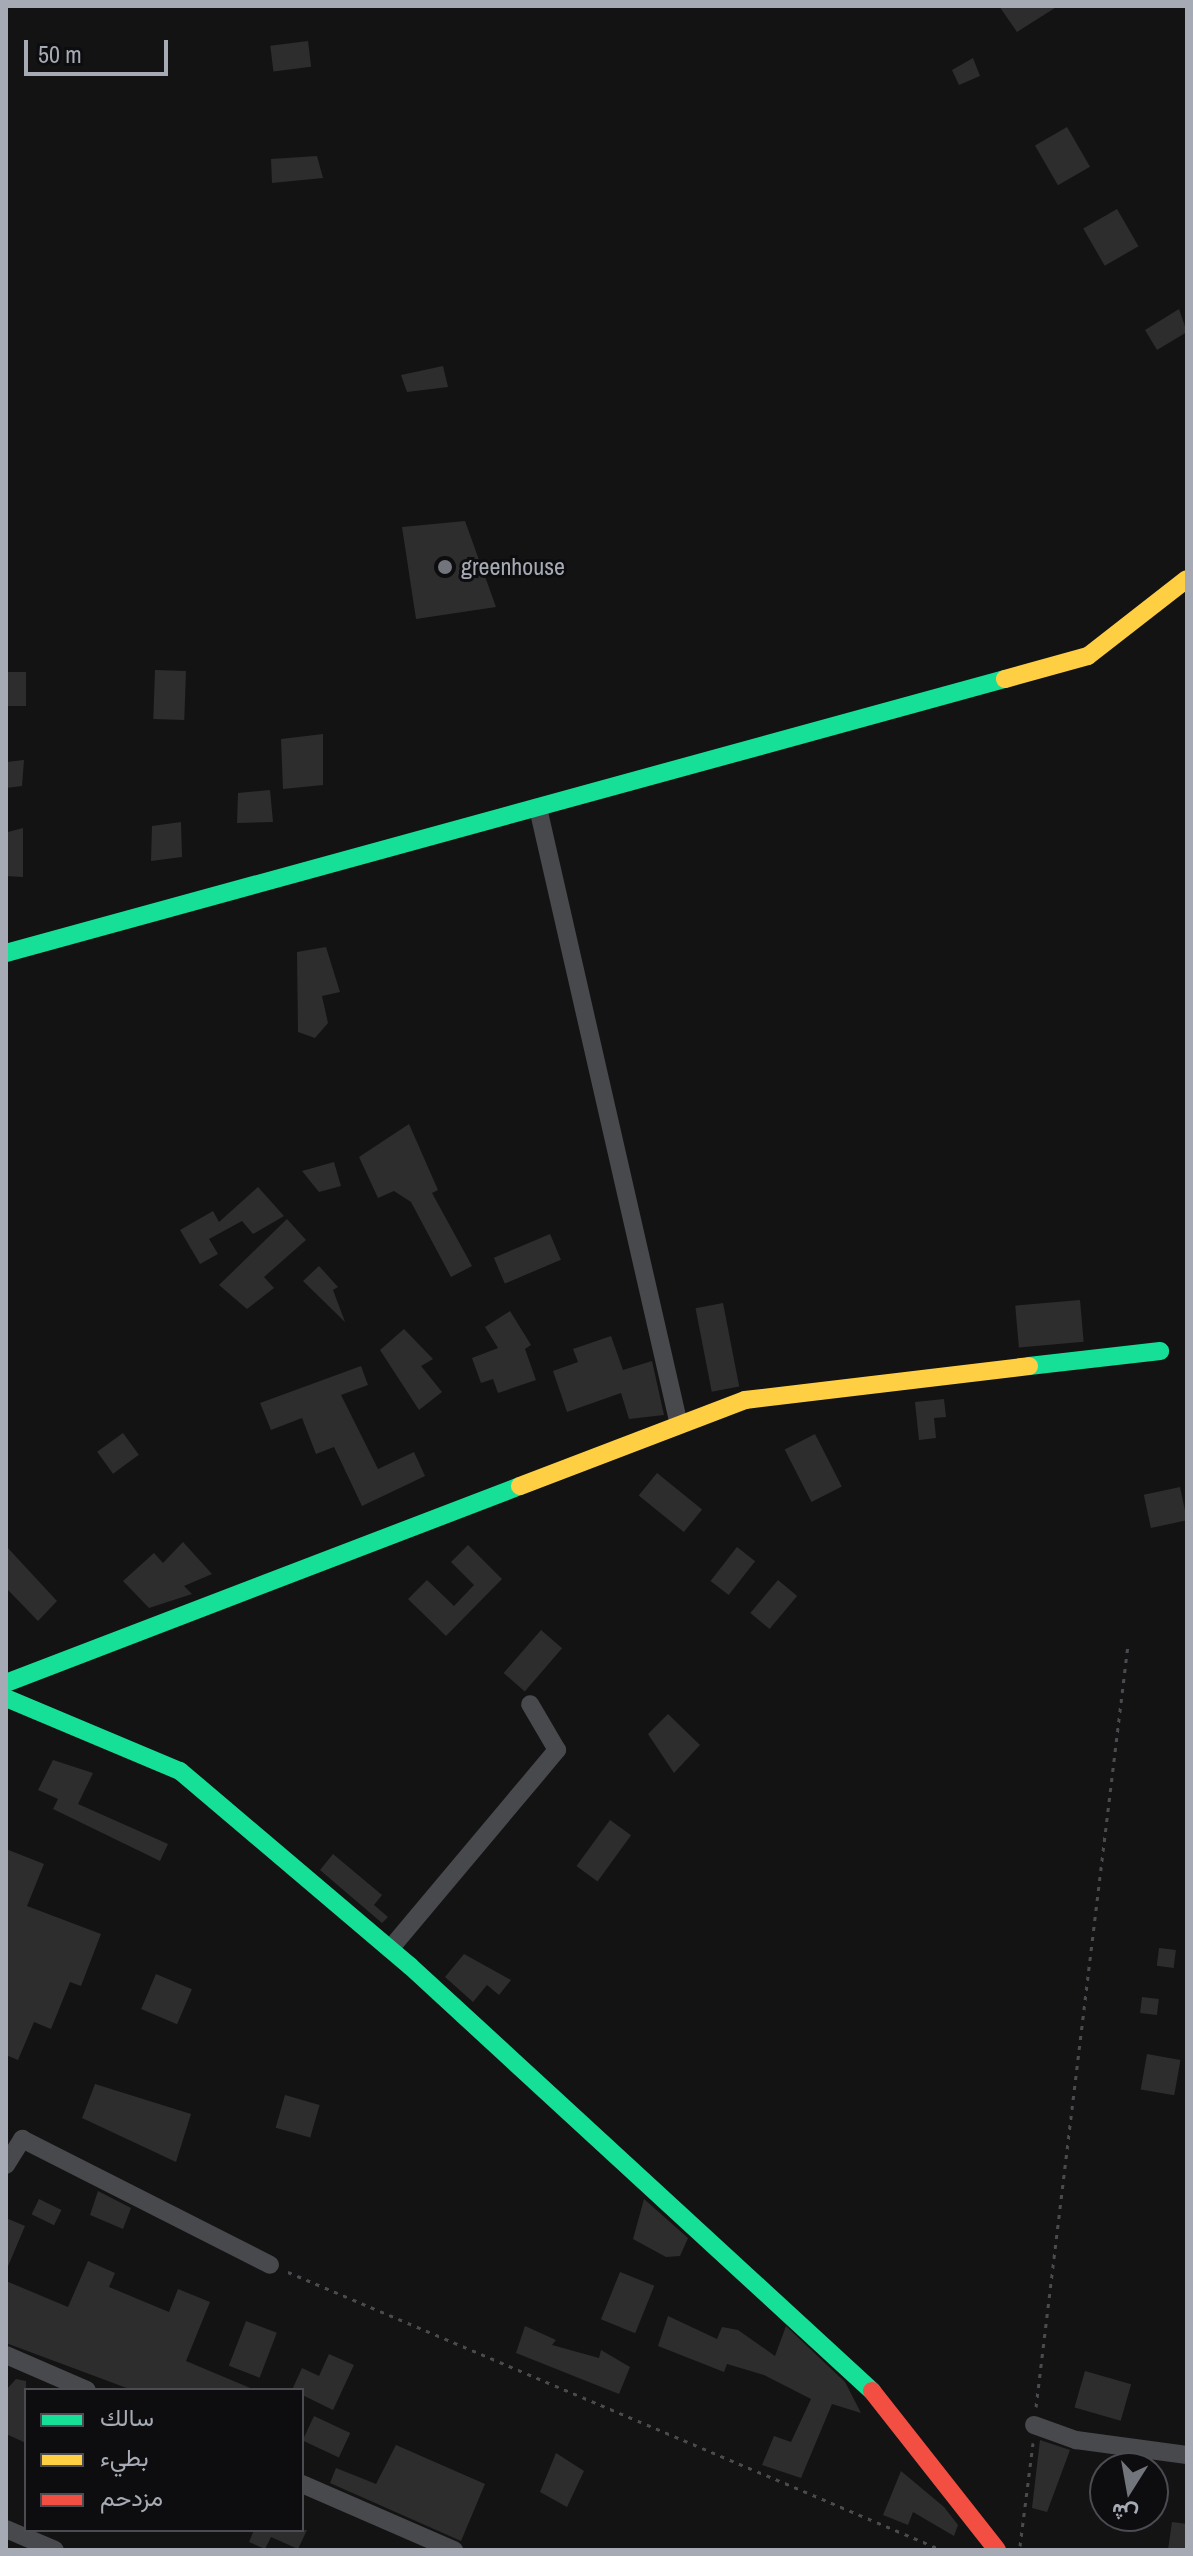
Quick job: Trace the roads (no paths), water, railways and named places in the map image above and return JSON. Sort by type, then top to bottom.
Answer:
[{"type":"street","points":[[6,953],[1088,656],[1187,579]]},
{"type":"street","points":[[538,808],[679,1425]]},
{"type":"street","points":[[6,1683],[745,1400],[1160,1351]]},
{"type":"street","points":[[6,1698],[180,1771],[390,1949],[852,2366],[997,2550]]},
{"type":"street","points":[[390,1949],[557,1750],[530,1704]]},
{"type":"street","points":[[6,2165],[22,2139],[270,2265]]},
{"type":"street","points":[[6,2355],[82,2388]]},
{"type":"street","points":[[1034,2425],[1076,2440],[1187,2455]]},
{"type":"street","points":[[304,2485],[454,2550]]},
{"type":"street","points":[[6,2529],[55,2550]]},
{"type":"place","name":"greenhouse","points":[[445,567]]}]
